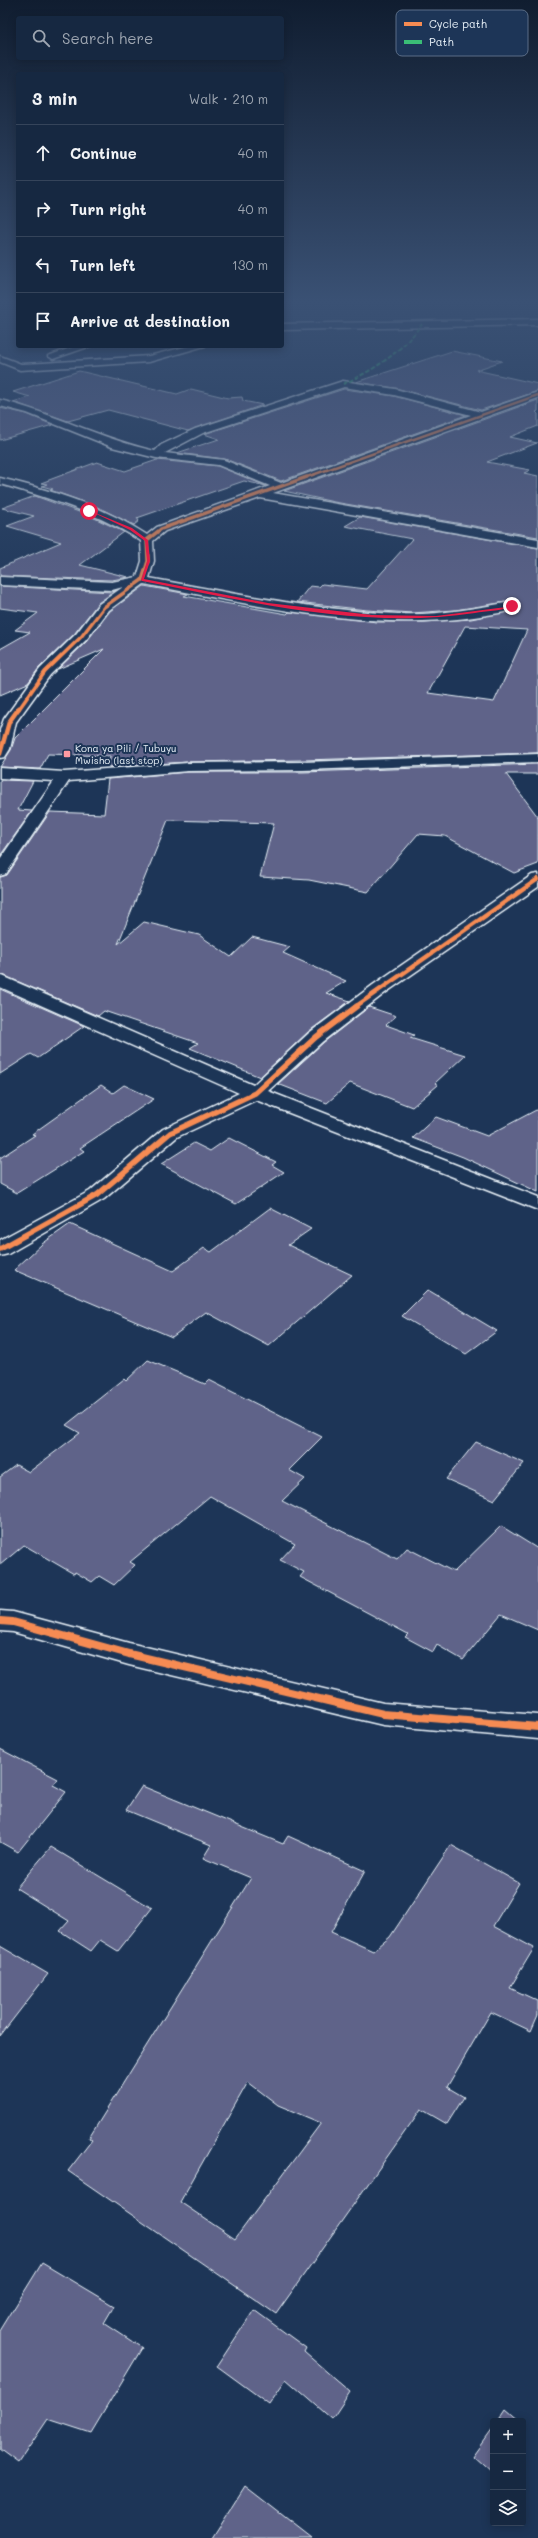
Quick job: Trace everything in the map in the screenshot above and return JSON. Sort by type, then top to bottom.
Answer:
[{"type":"street","points":[[47,417],[116,445],[156,454],[220,462],[279,486]]},
{"type":"street","points":[[156,454],[165,447],[199,431],[241,417]]},
{"type":"street","points":[[147,540],[161,529],[474,417]]},
{"type":"street","points":[[0,481],[42,494],[113,521],[131,529],[147,540]]},
{"type":"street","points":[[258,494],[538,543]]},
{"type":"street","points":[[0,754],[3,749],[5,719],[45,672],[81,637],[104,608],[142,580],[148,561],[147,540]]},
{"type":"street","points":[[0,581],[112,586],[142,580],[268,604],[391,618],[436,618],[512,606]]},
{"type":"street","points":[[0,773],[64,777],[188,767],[303,766],[538,758]]},
{"type":"street","points":[[0,871],[64,777]]},
{"type":"street","points":[[0,1249],[96,1195],[170,1132],[255,1093],[316,1037],[391,981],[538,879]]},
{"type":"street","points":[[0,980],[255,1093],[538,1204]]},
{"type":"street","points":[[4,1625],[383,1714],[538,1727]]},
{"type":"building","points":[[0,417],[35,417],[53,425],[0,440]]},
{"type":"building","points":[[58,417],[81,417],[68,421]]},
{"type":"building","points":[[136,417],[227,417],[188,431]]},
{"type":"building","points":[[256,417],[459,417],[281,481],[225,459],[177,453],[219,439],[204,434]]},
{"type":"building","points":[[489,417],[538,417],[538,426],[510,437],[537,443],[487,462],[530,470],[524,473],[538,476],[538,537],[334,502],[284,491]]},
{"type":"building","points":[[157,460],[218,466],[266,486],[244,481],[137,518],[139,521],[134,525],[95,506],[50,490],[53,489],[42,486],[47,484],[41,483],[97,462],[125,471]]},
{"type":"building","points":[[35,496],[90,516],[124,532],[80,565],[128,577],[112,580],[0,576],[0,568],[61,542],[7,526],[34,516],[2,508]]},
{"type":"building","points":[[360,517],[538,548],[538,753],[188,762],[109,767],[110,756],[48,754],[40,769],[0,767],[11,750],[15,738],[104,649],[58,669],[87,641],[110,611],[144,586],[188,594],[184,596],[287,614],[289,612],[377,622],[425,622],[471,619],[518,609],[519,606],[512,601],[455,610],[412,613],[367,610],[297,602],[310,586],[319,587],[322,584],[367,589],[412,539],[345,526]],"holes":[[[465,626],[527,630],[494,702],[428,693]]]},
{"type":"building","points":[[0,586],[115,591],[98,603],[75,633],[39,668],[28,683],[0,695],[0,649],[30,632],[15,630],[38,613],[0,608]]},
{"type":"building","points":[[538,764],[538,774],[506,774],[538,817],[538,864],[514,873],[445,836],[418,834],[368,892],[309,880],[260,877],[274,823],[168,820],[118,944],[144,922],[199,935],[231,957],[252,937],[290,947],[283,953],[346,981],[326,993],[350,1001],[308,1032],[260,1077],[190,1048],[198,1043],[104,1011],[98,1016],[0,974],[0,877],[7,875],[50,812],[104,814],[108,779],[188,772],[303,772]]},
{"type":"building","points":[[0,780],[33,781],[18,810],[32,811],[0,856]]},
{"type":"building","points":[[0,989],[84,1026],[38,1058],[31,1054],[0,1074]]},
{"type":"building","points":[[369,1007],[396,1016],[386,1025],[414,1035],[410,1038],[465,1055],[435,1083],[438,1085],[412,1107],[350,1083],[327,1103],[278,1084],[324,1042]]},
{"type":"building","points":[[101,1085],[113,1093],[124,1085],[154,1099],[80,1148],[84,1151],[17,1193],[0,1184],[0,1158],[35,1135],[32,1134]]},
{"type":"building","points":[[538,1109],[538,1192],[463,1157],[413,1138],[436,1117],[487,1136]]},
{"type":"building","points":[[229,1138],[276,1162],[272,1165],[284,1172],[236,1204],[161,1164],[194,1143],[210,1151]]},
{"type":"building","points":[[270,1208],[311,1229],[288,1245],[352,1275],[269,1346],[206,1312],[172,1337],[14,1270],[42,1244],[70,1224],[173,1271],[204,1248],[211,1252]]},
{"type":"building","points":[[428,1290],[497,1331],[466,1354],[402,1316]]},
{"type":"building","points":[[148,1360],[205,1384],[209,1380],[322,1437],[289,1470],[305,1479],[282,1501],[397,1559],[407,1548],[454,1572],[501,1526],[538,1549],[538,1630],[501,1614],[463,1660],[437,1645],[433,1652],[405,1637],[408,1634],[300,1577],[304,1572],[280,1560],[295,1544],[210,1496],[130,1562],[135,1565],[114,1585],[99,1576],[92,1582],[75,1572],[74,1574],[24,1545],[0,1565],[0,1477],[16,1465],[29,1472],[80,1433],[66,1425],[124,1379],[126,1381]]},
{"type":"building","points":[[476,1442],[524,1463],[494,1500],[446,1479]]},
{"type":"building","points":[[0,1749],[58,1779],[53,1785],[66,1792],[18,1852],[0,1842]]},
{"type":"building","points":[[142,1786],[283,1844],[288,1836],[365,1871],[331,1932],[373,1951],[390,1937],[451,1845],[519,1883],[493,1926],[534,1948],[510,1988],[538,2001],[538,2015],[531,2031],[491,2012],[447,2087],[464,2097],[447,2124],[421,2109],[276,2314],[68,2171],[92,2140],[89,2138],[251,1878],[203,1858],[211,1845],[126,1810]],"holes":[[[248,2082],[278,2105],[321,2123],[235,2239],[180,2202]]]},
{"type":"building","points":[[51,1847],[152,1908],[118,1951],[100,1940],[91,1951],[60,1931],[69,1921],[16,1888]]},
{"type":"building","points":[[0,1946],[48,1974],[0,2036]]},
{"type":"building","points":[[42,2263],[114,2306],[104,2323],[142,2348],[91,2433],[48,2419],[19,2462],[0,2448],[0,2331]]},
{"type":"building","points":[[254,2310],[306,2348],[304,2352],[350,2392],[332,2419],[286,2379],[269,2404],[217,2366]]},
{"type":"building","points":[[506,2409],[516,2418],[500,2418]]},
{"type":"building","points":[[490,2432],[490,2471],[473,2456]]},
{"type":"building","points":[[245,2486],[312,2538],[212,2538]]},
{"type":"cycle path","points":[[0,754],[3,749],[9,722],[45,672],[81,637],[104,607],[142,580],[148,561],[147,540],[161,529],[475,417]]},
{"type":"cycle path","points":[[0,1249],[97,1195],[170,1133],[255,1093],[316,1037],[379,989],[538,879]]},
{"type":"cycle path","points":[[0,1621],[13,1622],[129,1654],[383,1714],[538,1727]]},
{"type":"place","name":"Kona ya Pili / Tubuyu Mwisho (last stop)","points":[[67,754]]},
{"type":"route","points":[[89,511],[131,529],[147,540],[148,561],[142,580],[268,604],[325,612],[372,616],[436,618],[512,606]]}]
